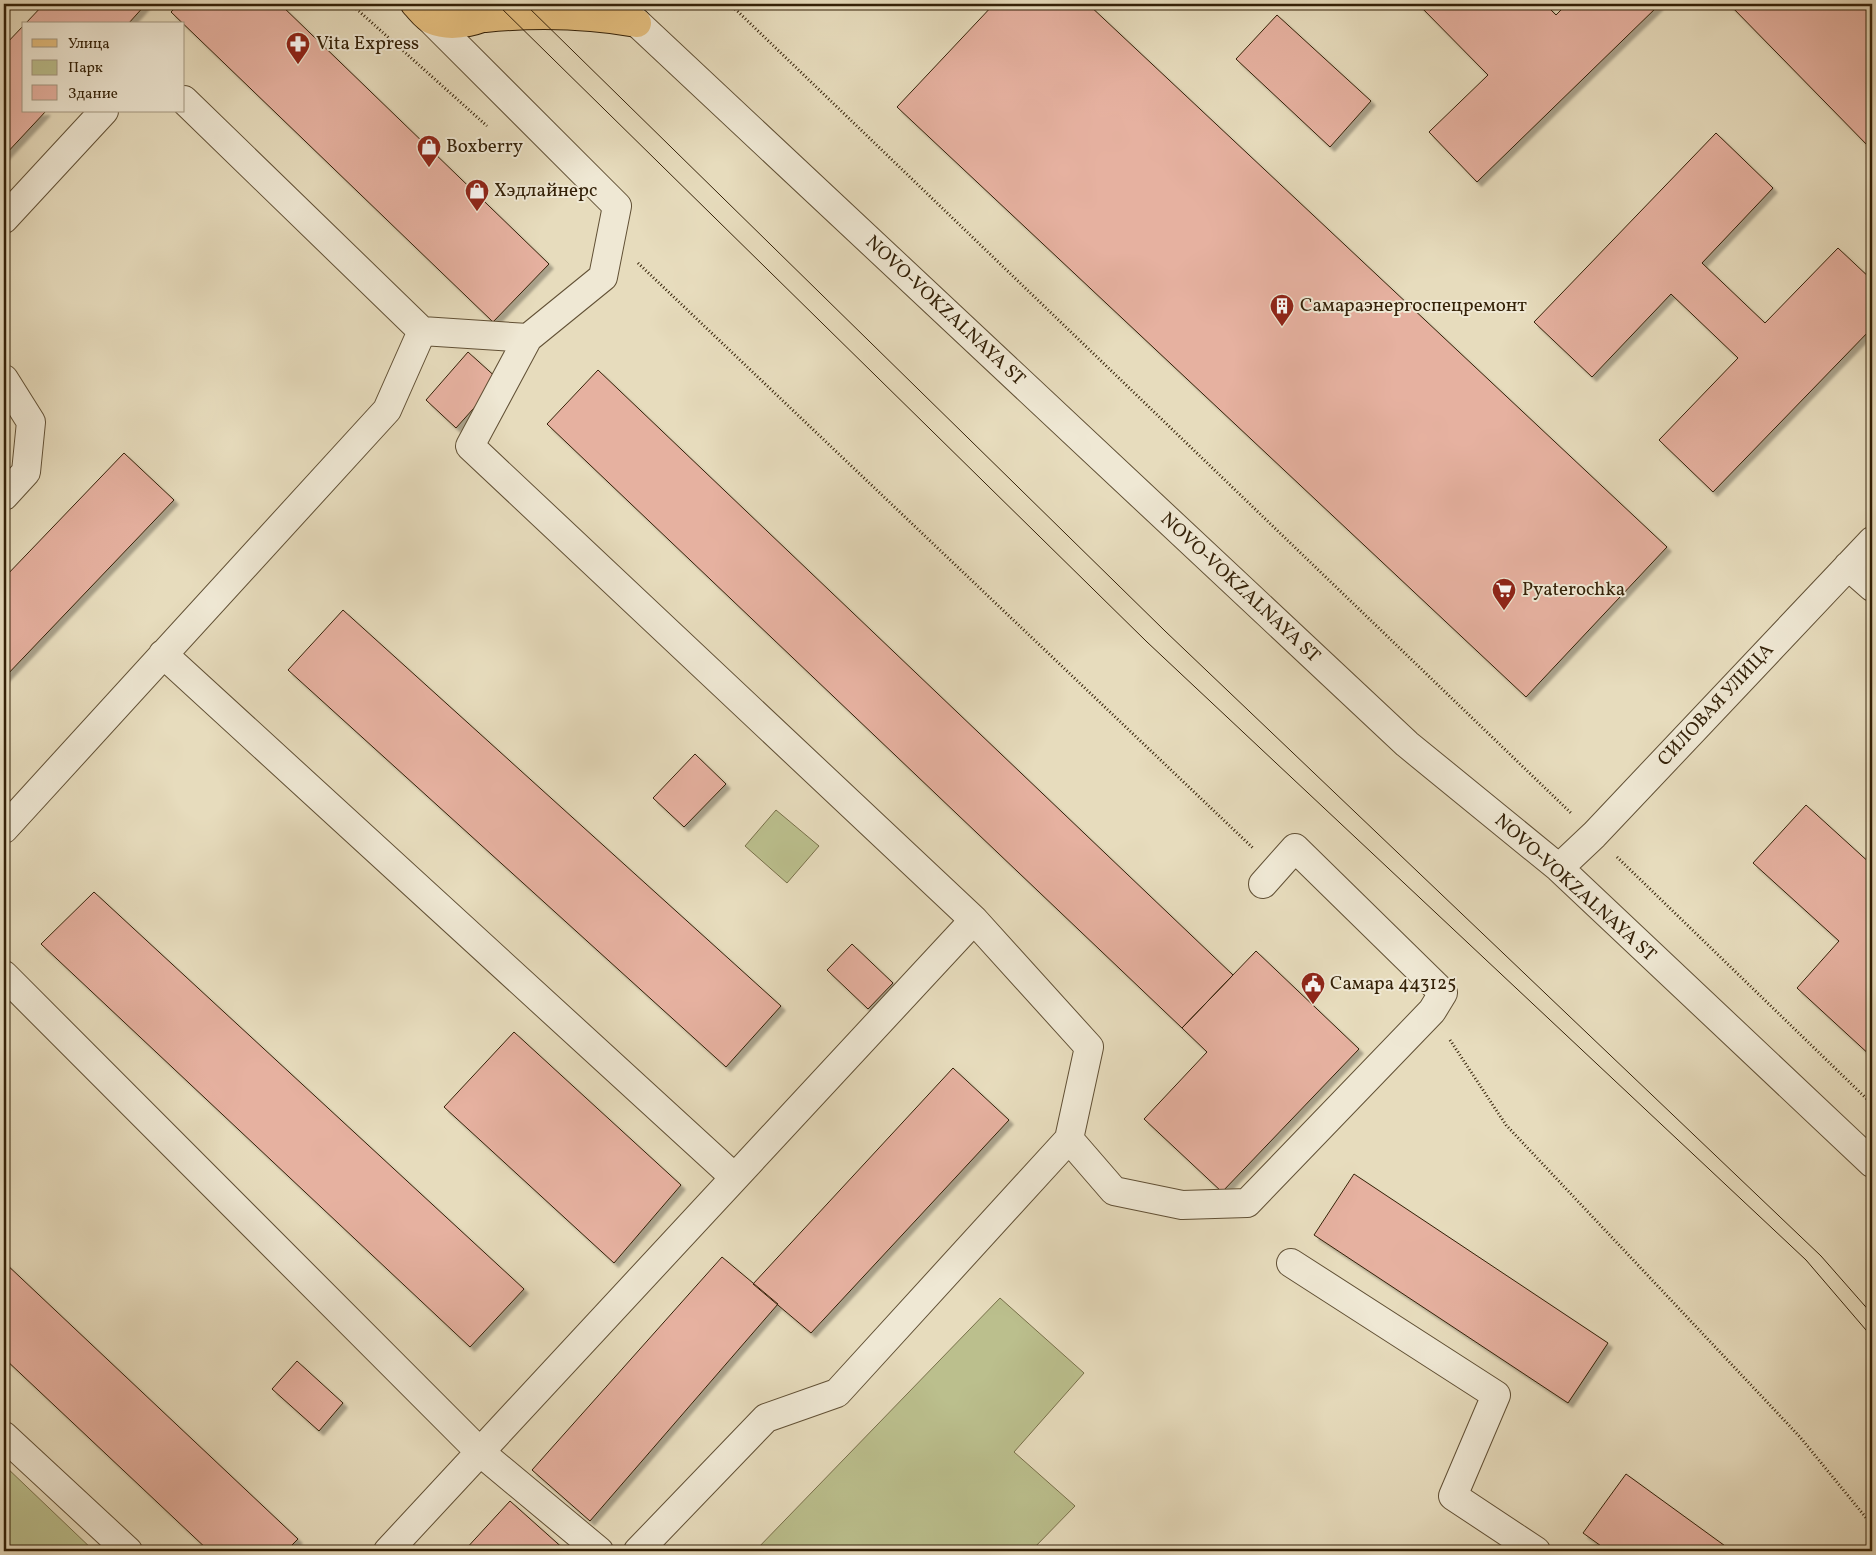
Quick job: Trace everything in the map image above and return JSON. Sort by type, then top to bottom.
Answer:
[{"type":"main road","points":[[485,18],[509,4]]},
{"type":"main road","points":[[423,12],[450,23],[485,18],[560,14],[628,15]]},
{"type":"street","points":[[423,12],[617,206],[603,277],[528,338],[470,446],[974,920],[1089,1047],[1069,1140],[837,1393],[766,1418],[638,1551]]},
{"type":"street","name":"NOVO-VOKZALNAYA ST","points":[[628,15],[1407,744],[1559,868],[1872,1163]]},
{"type":"street","points":[[185,101],[422,331],[528,338]]},
{"type":"street","points":[[4,219],[103,112]]},
{"type":"street","points":[[4,828],[387,410],[422,331]]},
{"type":"street","points":[[4,379],[30,422],[26,472],[4,496]]},
{"type":"street","name":"СИЛОВАЯ УЛИЦА","points":[[1559,868],[1594,835],[1872,541]]},
{"type":"street","points":[[1848,566],[1872,587]]},
{"type":"street","points":[[163,654],[734,1177]]},
{"type":"street","points":[[1069,1140],[1114,1191],[1182,1205],[1247,1204],[1432,1011],[1443,993],[1296,848],[1270,877]]},
{"type":"street","points":[[388,1551],[974,920]]},
{"type":"street","points":[[4,975],[480,1452],[599,1551]]},
{"type":"street","points":[[1291,1263],[1496,1395],[1452,1496],[1536,1551]]},
{"type":"street","points":[[4,1436],[128,1551]]},
{"type":"path","points":[[351,4],[492,131]]},
{"type":"path","points":[[730,4],[1872,1104]]},
{"type":"path","points":[[610,238],[1270,877]]},
{"type":"path","points":[[1432,1011],[1506,1125],[1800,1437],[1872,1525]]},
{"type":"green space","points":[[776,810],[819,846],[787,883],[745,846]]},
{"type":"green space","points":[[1000,1298],[1084,1373],[1014,1452],[1075,1506],[1031,1551],[755,1551]]},
{"type":"green space","points":[[4,1465],[94,1551],[4,1551]]},
{"type":"building","points":[[44,4],[146,4],[130,22],[27,22]]},
{"type":"building","points":[[179,4],[280,4],[549,264],[493,322],[185,25],[185,22],[181,22],[171,12]]},
{"type":"building","name":"Самараэнергоспецремонт","points":[[994,4],[1088,4],[1667,547],[1526,697],[897,107]]},
{"type":"building","points":[[1418,4],[1545,4],[1556,15],[1567,4],[1659,5],[1477,182],[1429,132],[1488,75]]},
{"type":"building","points":[[1729,4],[1872,4],[1872,150]]},
{"type":"building","points":[[1277,15],[1371,101],[1330,147],[1236,59]]},
{"type":"building","points":[[22,27],[22,112],[45,112],[4,156],[4,46]]},
{"type":"building","points":[[1716,133],[1773,188],[1702,263],[1765,323],[1838,248],[1872,280],[1872,328],[1713,492],[1659,440],[1738,358],[1671,294],[1592,377],[1534,322]]},
{"type":"building","points":[[468,352],[499,380],[456,428],[426,400]]},
{"type":"building","points":[[598,370],[1233,975],[1182,1028],[547,424]]},
{"type":"building","points":[[124,453],[174,500],[4,678],[4,578]]},
{"type":"building","points":[[343,610],[781,1006],[726,1067],[288,670]]},
{"type":"building","points":[[695,754],[726,784],[684,827],[653,798]]},
{"type":"building","points":[[1806,805],[1872,865],[1872,1057],[1797,988],[1839,941],[1753,863]]},
{"type":"building","points":[[94,892],[524,1289],[470,1347],[41,944]]},
{"type":"building","points":[[852,944],[893,983],[868,1009],[827,970]]},
{"type":"building","points":[[1256,951],[1359,1049],[1222,1192],[1144,1119],[1207,1052],[1182,1028]]},
{"type":"building","points":[[514,1032],[681,1185],[614,1263],[444,1107]]},
{"type":"building","points":[[953,1068],[1009,1120],[811,1333],[753,1284]]},
{"type":"building","points":[[1354,1174],[1608,1343],[1568,1403],[1314,1235]]},
{"type":"building","points":[[722,1257],[778,1304],[590,1521],[532,1470]]},
{"type":"building","points":[[4,1262],[298,1539],[286,1551],[209,1551],[4,1358]]},
{"type":"building","points":[[297,1361],[343,1403],[319,1431],[272,1389]]},
{"type":"building","points":[[1626,1474],[1732,1551],[1608,1551],[1583,1533]]},
{"type":"building","points":[[510,1501],[566,1551],[464,1551]]},
{"type":"tram line","points":[[497,4],[1147,642],[1806,1260],[1872,1337]]},
{"type":"tram line","points":[[525,4],[1165,631],[1821,1256],[1872,1314]]},
{"type":"place","name":"Vita Express","points":[[298,65]]},
{"type":"place","name":"Boxberry","points":[[429,168]]},
{"type":"place","name":"Хэдлайнерс","points":[[477,212]]},
{"type":"place","name":"Самараэнергоспецремонт","points":[[1282,327]]},
{"type":"place","name":"Pyaterochka","points":[[1504,611]]},
{"type":"place","name":"Самара 443125","points":[[1313,1005]]}]
